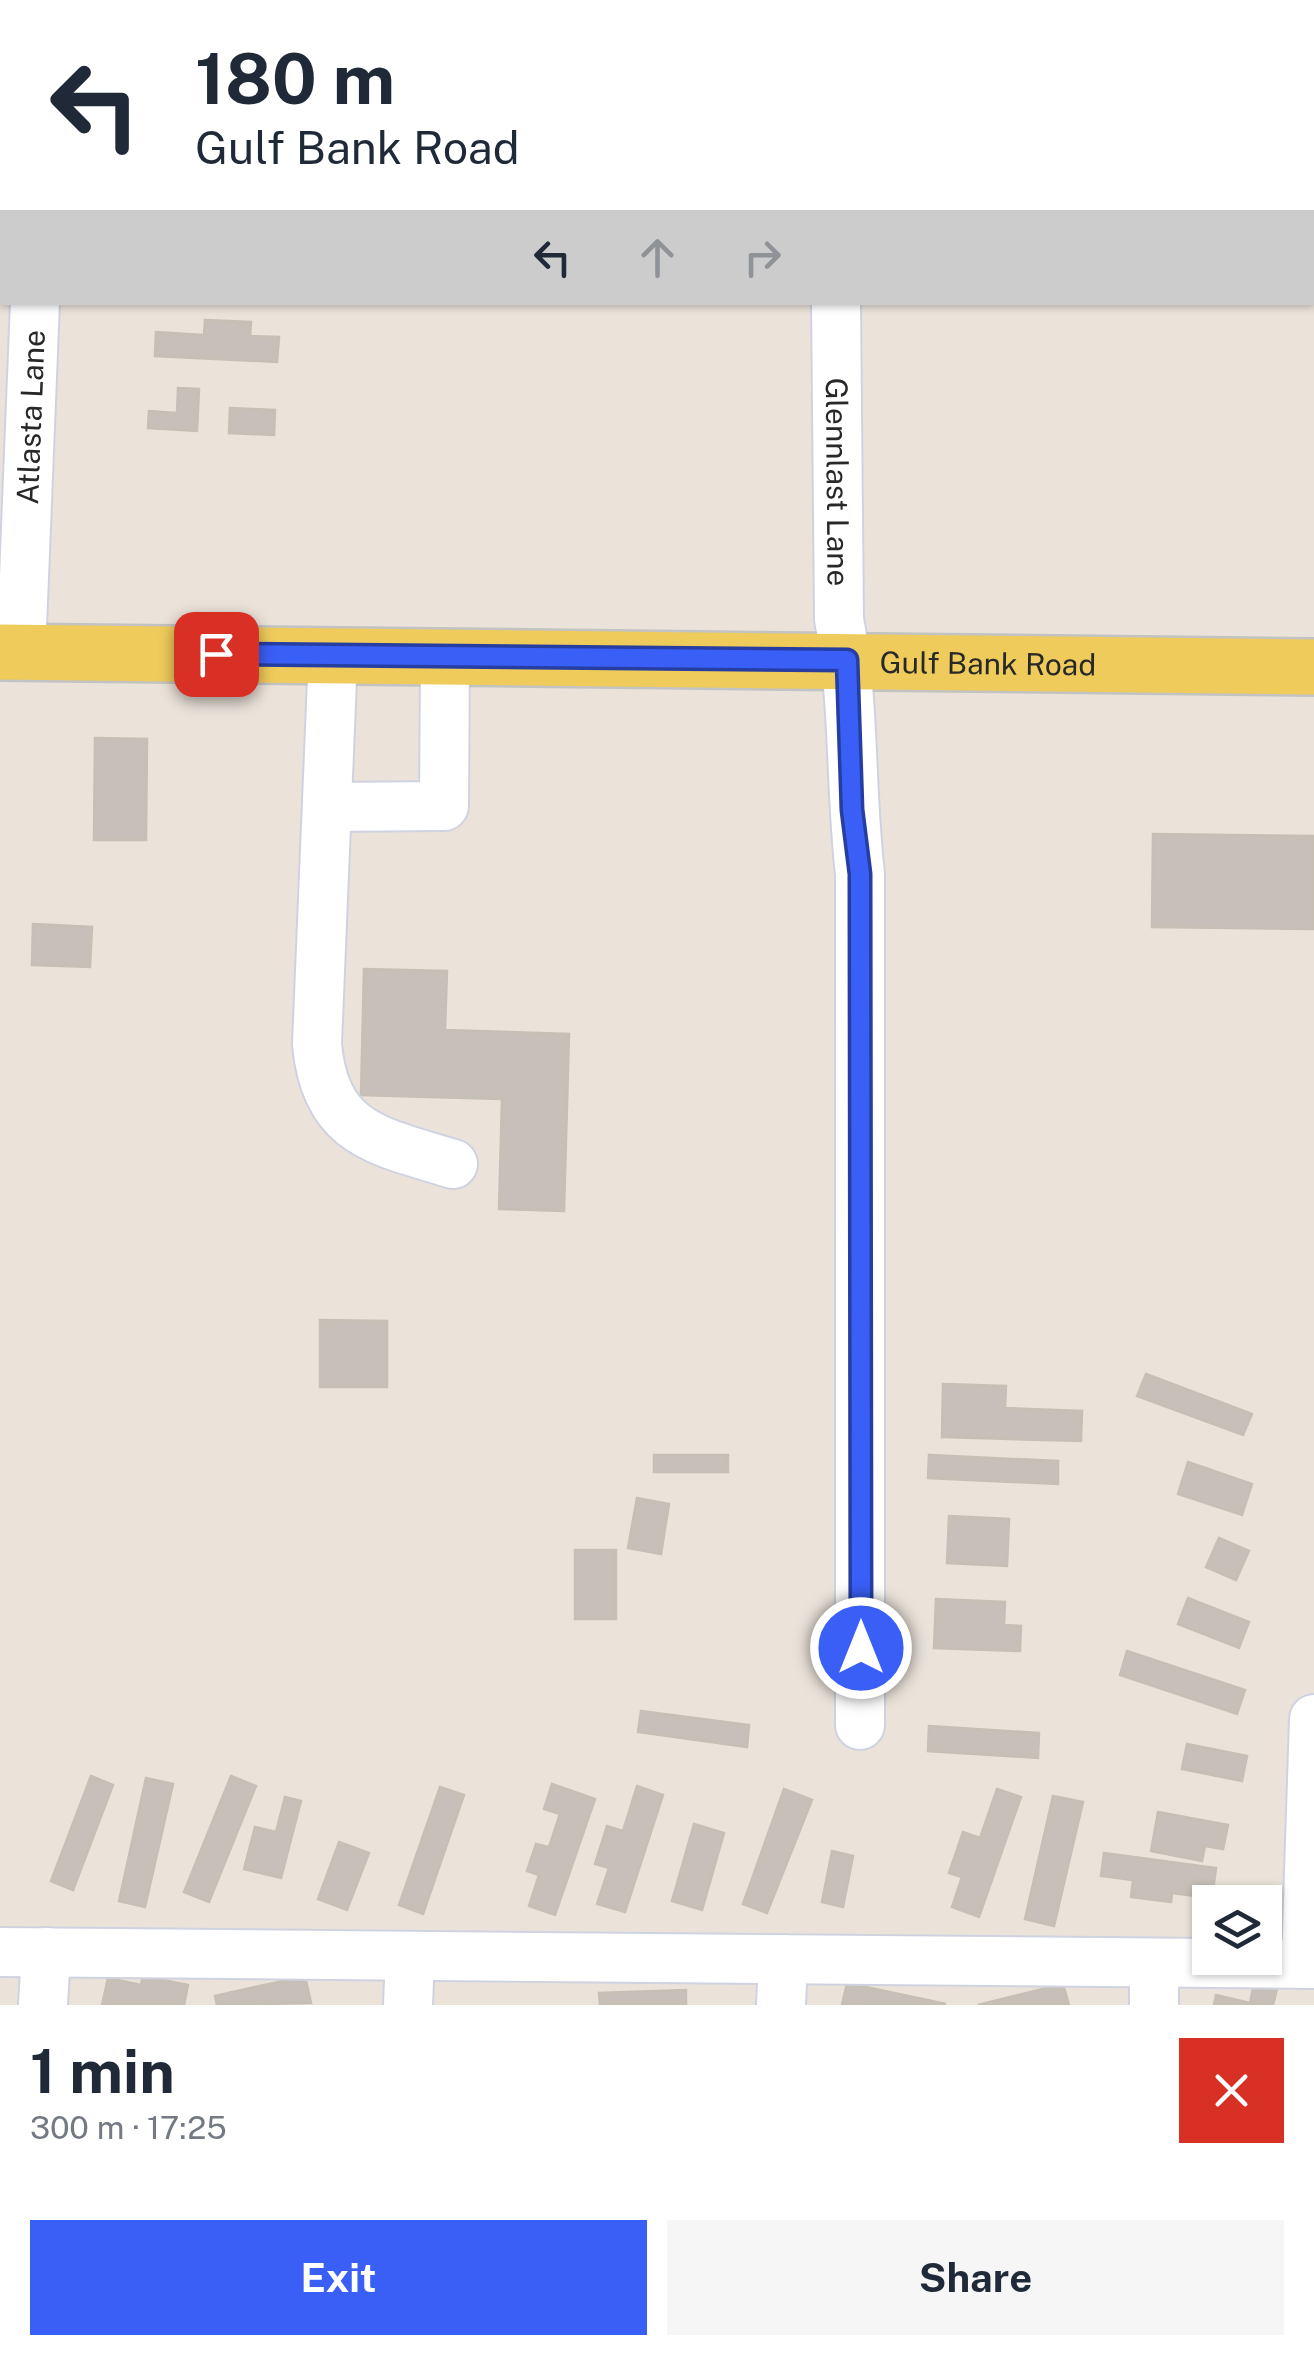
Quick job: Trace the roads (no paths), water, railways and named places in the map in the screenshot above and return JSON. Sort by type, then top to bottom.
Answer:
[{"type":"main road","name":"Gulf Bank Road","points":[[11,652],[1314,666]]},
{"type":"street","name":"Atlasta Lane","points":[[11,652],[36,305]]},
{"type":"street","name":"Glennlast Lane","points":[[836,305],[839,619],[847,660],[852,810],[860,874],[860,1726]]},
{"type":"street","points":[[332,655],[320,1069],[328,1093],[346,1120],[363,1134],[453,1164]]},
{"type":"street","points":[[328,808],[444,806],[444,656]]},
{"type":"street","points":[[44,2005],[23,1952],[410,1957],[782,1982],[1154,1984],[1310,1964],[1314,1719]]},
{"type":"street","points":[[408,2005],[410,1957]]}]
